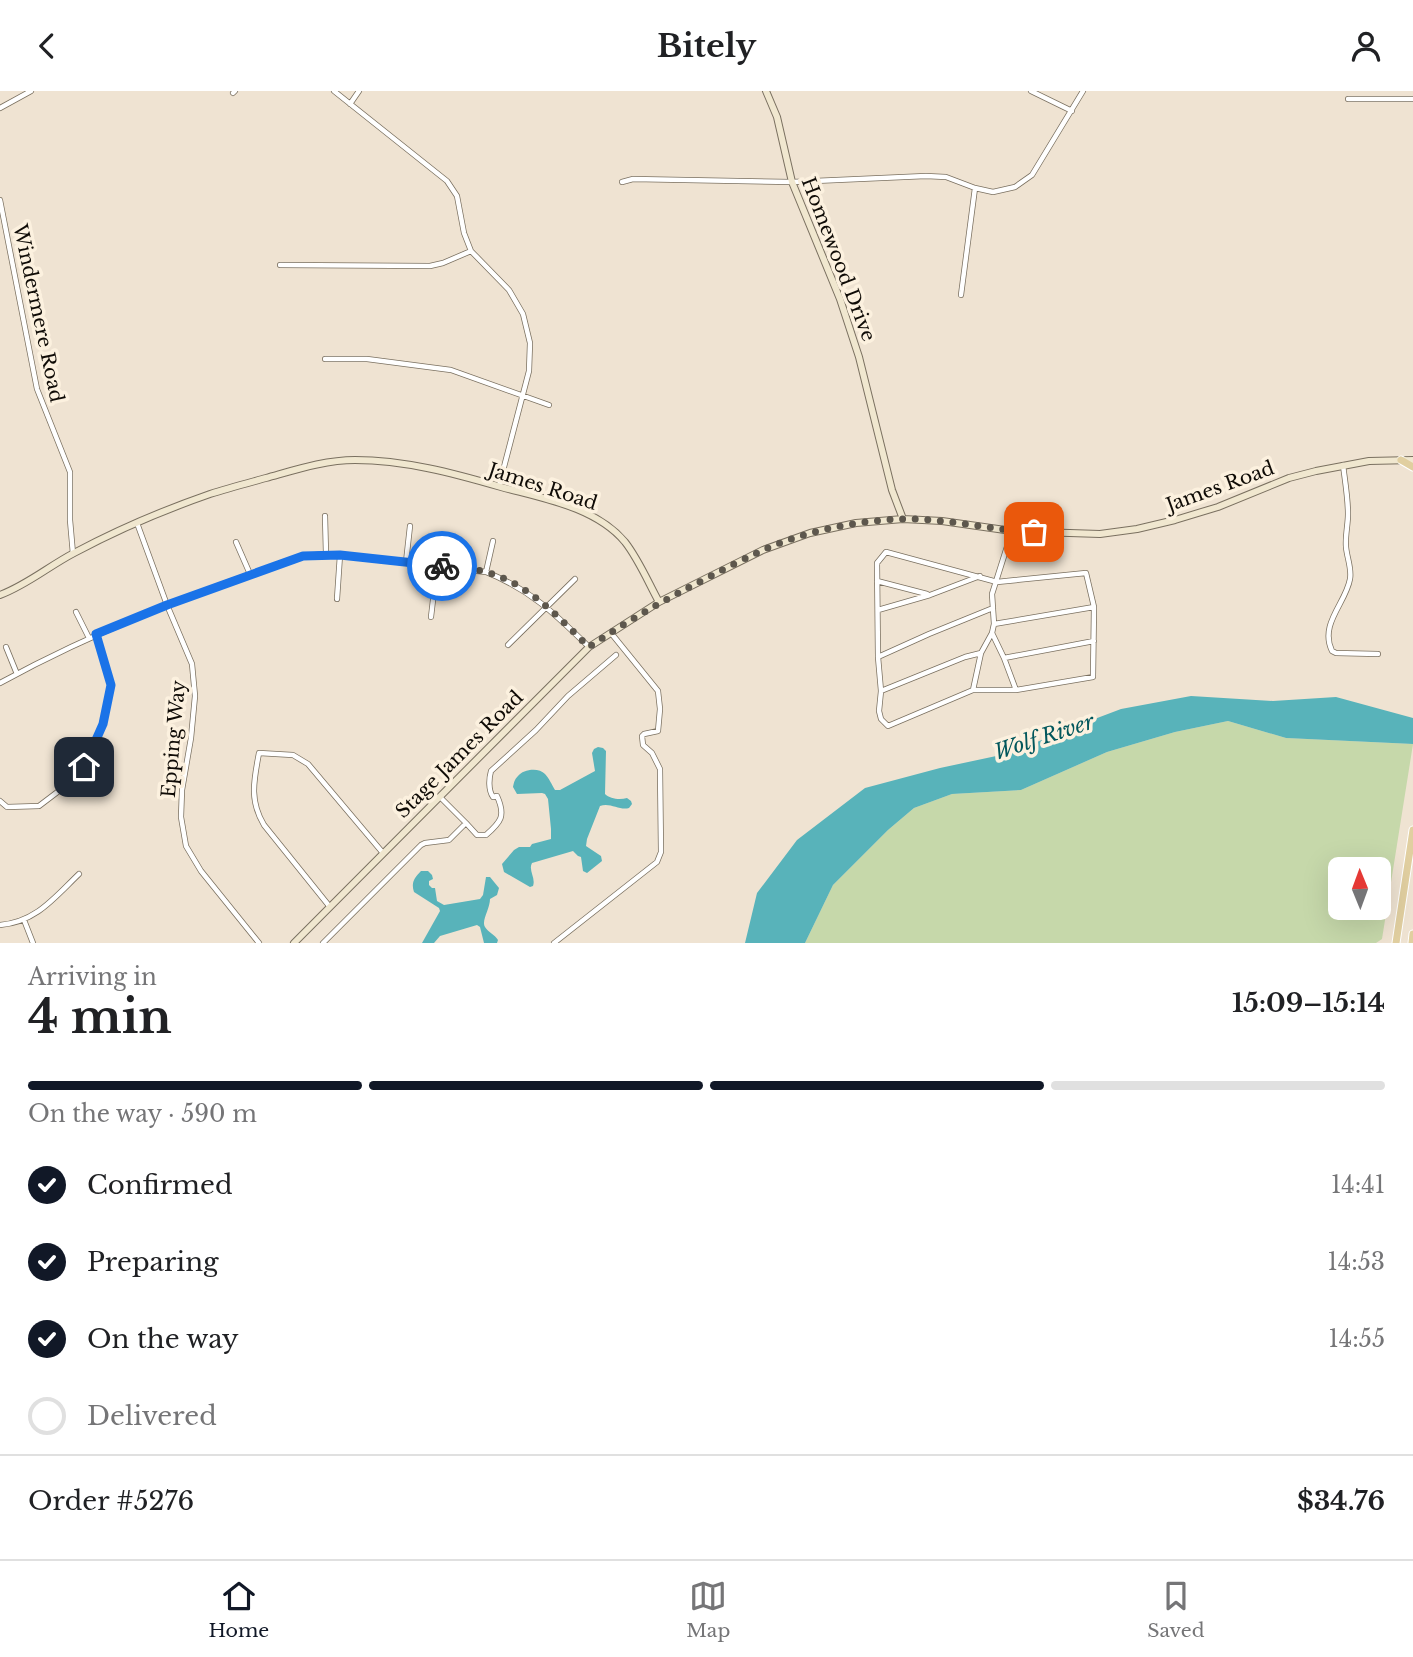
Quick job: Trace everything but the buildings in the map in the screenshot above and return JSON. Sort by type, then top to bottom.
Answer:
[{"type":"main road","name":"Homewood Drive","points":[[766,91],[777,117],[792,182],[844,309],[859,357],[892,490],[903,519]]},
{"type":"main road","points":[[1402,460],[1413,467]]},
{"type":"main road","name":"James Road","points":[[0,595],[14,590],[73,554],[137,523],[210,494],[337,461],[408,465],[464,476],[589,515],[607,525],[625,543],[659,602],[763,550],[810,533],[856,523],[903,519],[942,521],[1012,531],[1100,534],[1174,520],[1218,507],[1289,478],[1343,465],[1369,461],[1413,460]]},
{"type":"main road","name":"Stage James Road","points":[[294,943],[589,647],[659,602]]},
{"type":"main road","points":[[1396,943],[1413,830]]},
{"type":"main road","points":[[1412,943],[1413,934]]},
{"type":"street","points":[[0,109],[31,91]]},
{"type":"street","points":[[334,91],[447,181],[457,196],[464,233],[471,250],[509,290],[523,314],[530,343],[529,371],[499,486]]},
{"type":"street","points":[[350,104],[359,91]]},
{"type":"street","points":[[1031,91],[1072,111]]},
{"type":"street","points":[[622,182],[633,179],[792,182],[926,176],[946,177],[993,192],[1015,187],[1032,175],[1083,91]]},
{"type":"street","points":[[1348,99],[1413,99]]},
{"type":"street","points":[[961,295],[975,188]]},
{"type":"street","name":"Windermere Road","points":[[0,200],[37,390],[70,472],[73,554]]},
{"type":"street","points":[[280,265],[437,265],[471,250]]},
{"type":"street","points":[[325,359],[367,359],[452,370],[549,405]]},
{"type":"street","points":[[1343,465],[1348,510],[1346,544],[1351,575],[1347,591],[1335,609],[1329,645],[1336,653],[1378,654]]},
{"type":"street","points":[[325,516],[326,554]]},
{"type":"street","name":"Epping Way","points":[[137,523],[192,664],[195,696],[182,790],[181,817],[186,846],[201,871],[259,943]]},
{"type":"street","points":[[406,562],[410,526]]},
{"type":"street","points":[[973,690],[981,653],[992,633],[992,594],[1012,531]]},
{"type":"street","points":[[486,572],[493,541]]},
{"type":"street","points":[[236,542],[250,574]]},
{"type":"street","points":[[886,552],[998,582],[1086,573],[1094,607],[1093,677],[1016,690],[973,690],[888,726],[881,719],[879,711],[881,691],[877,563],[886,552]]},
{"type":"street","points":[[0,683],[96,634],[167,605],[303,556],[326,554],[486,572],[509,581],[547,606],[589,647]]},
{"type":"street","points":[[337,599],[340,555]]},
{"type":"street","points":[[431,617],[437,565]]},
{"type":"street","points":[[878,610],[930,595],[980,576]]},
{"type":"street","points":[[508,645],[575,579]]},
{"type":"street","points":[[877,581],[930,595]]},
{"type":"street","points":[[994,624],[1094,607]]},
{"type":"street","points":[[878,657],[993,608]]},
{"type":"street","points":[[76,612],[89,638]]},
{"type":"street","points":[[554,943],[657,862],[661,852],[660,769],[652,753],[643,745],[642,736],[658,731],[658,691],[611,632]]},
{"type":"street","points":[[992,633],[1016,690]]},
{"type":"street","points":[[0,801],[7,807],[39,806],[68,784],[84,767],[103,724],[111,685],[96,634]]},
{"type":"street","points":[[1004,658],[1094,641]]},
{"type":"street","points":[[6,647],[18,674]]},
{"type":"street","points":[[881,691],[981,653]]},
{"type":"street","points":[[440,796],[477,835],[486,835],[501,820],[499,799],[491,794],[491,771],[568,696],[615,655]]},
{"type":"street","points":[[330,907],[257,813],[253,795],[259,753],[293,755],[308,764],[383,853]]},
{"type":"street","points":[[323,943],[421,845],[449,840],[466,823]]},
{"type":"street","points":[[0,925],[24,920],[41,910],[79,874]]},
{"type":"street","points":[[24,920],[33,943]]},
{"type":"green space","points":[[1228,721],[1286,738],[1413,744],[1391,882],[1391,857],[1328,857],[1328,921],[1385,921],[1382,939],[1376,943],[805,943],[833,885],[914,808],[952,794],[1021,790],[1107,752],[1175,732]]},
{"type":"water","points":[[1191,696],[1273,701],[1336,697],[1413,718],[1413,744],[1286,738],[1228,721],[1175,732],[1107,752],[1021,790],[952,794],[914,808],[833,885],[805,943],[745,943],[757,893],[797,840],[865,788],[1015,752],[1121,709]]},
{"type":"water","points":[[598,747],[606,751],[605,794],[615,799],[627,798],[632,804],[626,809],[600,806],[586,846],[601,856],[602,861],[587,873],[583,871],[581,857],[573,851],[532,863],[534,883],[530,887],[504,872],[502,864],[514,850],[551,839],[548,799],[542,793],[517,794],[513,787],[517,777],[527,770],[539,770],[555,790],[560,790],[595,771],[592,753]]},
{"type":"water","points":[[421,871],[428,871],[432,875],[433,879],[429,881],[429,885],[435,888],[437,901],[444,905],[480,899],[486,877],[490,877],[499,888],[497,895],[490,899],[484,924],[498,940],[497,943],[484,943],[477,925],[440,936],[434,943],[422,943],[440,911],[414,892],[414,881]]},
{"type":"way so far","points":[[442,566],[486,572],[509,581],[547,606],[589,647],[659,602],[763,550],[810,533],[856,523],[903,519],[1034,532]]},
{"type":"route","points":[[84,767],[103,724],[111,685],[96,634],[167,605],[303,556],[340,555],[442,566]]},
{"type":"water label","name":"Wolf River","points":[[1044,737]]}]
